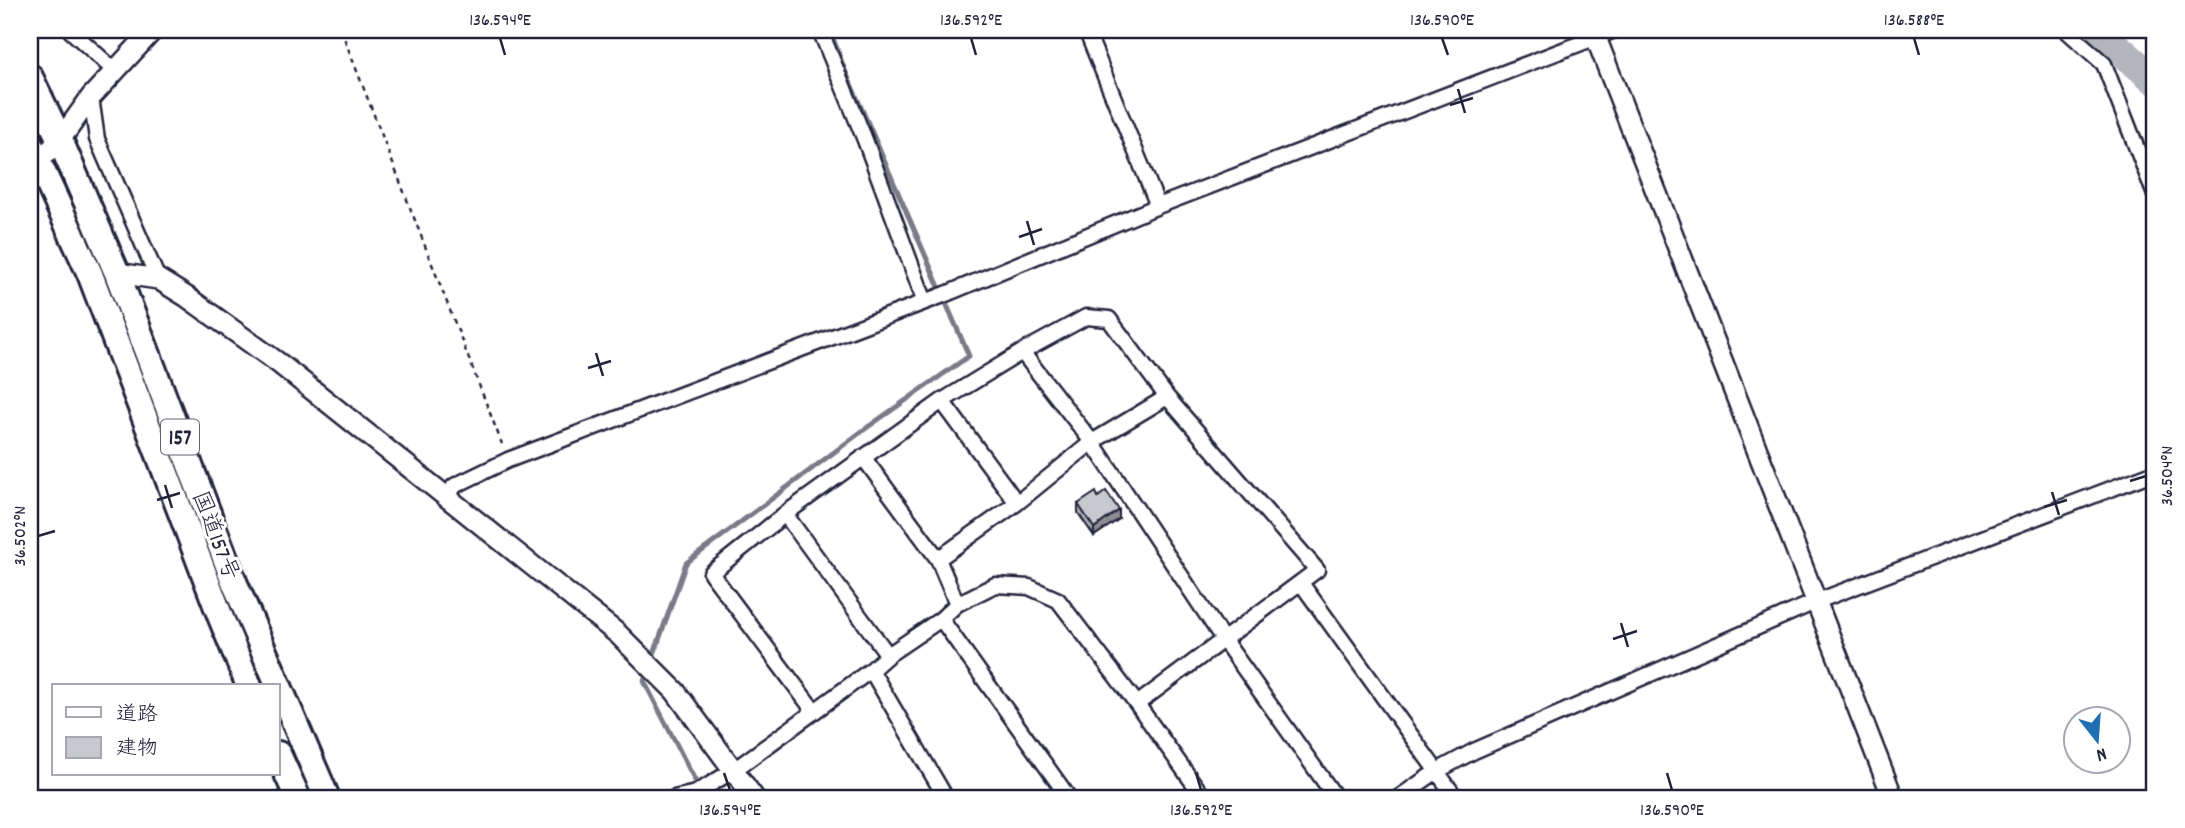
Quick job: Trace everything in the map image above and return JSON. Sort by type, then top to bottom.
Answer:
[{"type":"highway","name":"国道157号","points":[[30,77],[117,274],[235,584],[278,684]]},
{"type":"highway","name":"国道157号","points":[[32,159],[90,275],[220,618],[248,684]]},
{"type":"highway","name":"国道157号","points":[[280,689],[327,798]]},
{"type":"highway","points":[[280,758],[298,798]]},
{"type":"street","points":[[70,30],[115,71]]},
{"type":"street","points":[[32,159],[60,140],[91,97],[153,30]]},
{"type":"street","points":[[820,30],[865,140],[937,298]]},
{"type":"street","points":[[1086,30],[1158,206]]},
{"type":"street","points":[[448,499],[454,486],[509,460],[937,298],[1158,206],[1595,34],[1615,30]]},
{"type":"street","points":[[2066,30],[2104,64],[2155,195]]},
{"type":"street","points":[[1595,34],[1893,798]]},
{"type":"street","points":[[91,97],[97,139],[158,279]]},
{"type":"street","points":[[117,274],[158,279],[187,297],[280,364],[618,634],[675,691],[754,798]]},
{"type":"street","points":[[814,711],[711,573],[785,514],[942,401],[1086,317],[1109,319],[1167,397],[1317,569],[1137,704]]},
{"type":"street","points":[[1022,352],[1092,442],[1223,639],[1336,798]]},
{"type":"street","points":[[938,559],[1017,503],[1092,442],[1167,397]]},
{"type":"street","points":[[942,401],[1017,503]]},
{"type":"street","points":[[863,457],[938,559],[957,604]]},
{"type":"street","points":[[1398,798],[1437,771],[1474,751],[1815,602],[2155,472]]},
{"type":"street","points":[[785,514],[888,655]]},
{"type":"street","points":[[1301,583],[1456,798]]},
{"type":"street","points":[[674,798],[701,790],[734,770],[888,655],[941,619],[957,604],[995,586],[1030,587],[1058,600],[1204,798]]},
{"type":"street","points":[[941,619],[1069,798]]},
{"type":"street","points":[[871,670],[946,798]]},
{"type":"path","points":[[341,30],[509,460]]},
{"type":"building","points":[[1106,491],[1119,510],[1094,528],[1078,504],[1096,492],[1098,497]]},
{"type":"waterway","points":[[653,657],[686,563],[865,429],[969,356],[830,30]]},
{"type":"waterway","points":[[2097,30],[2155,80]]},
{"type":"waterway","points":[[647,674],[644,681],[704,798]]}]
